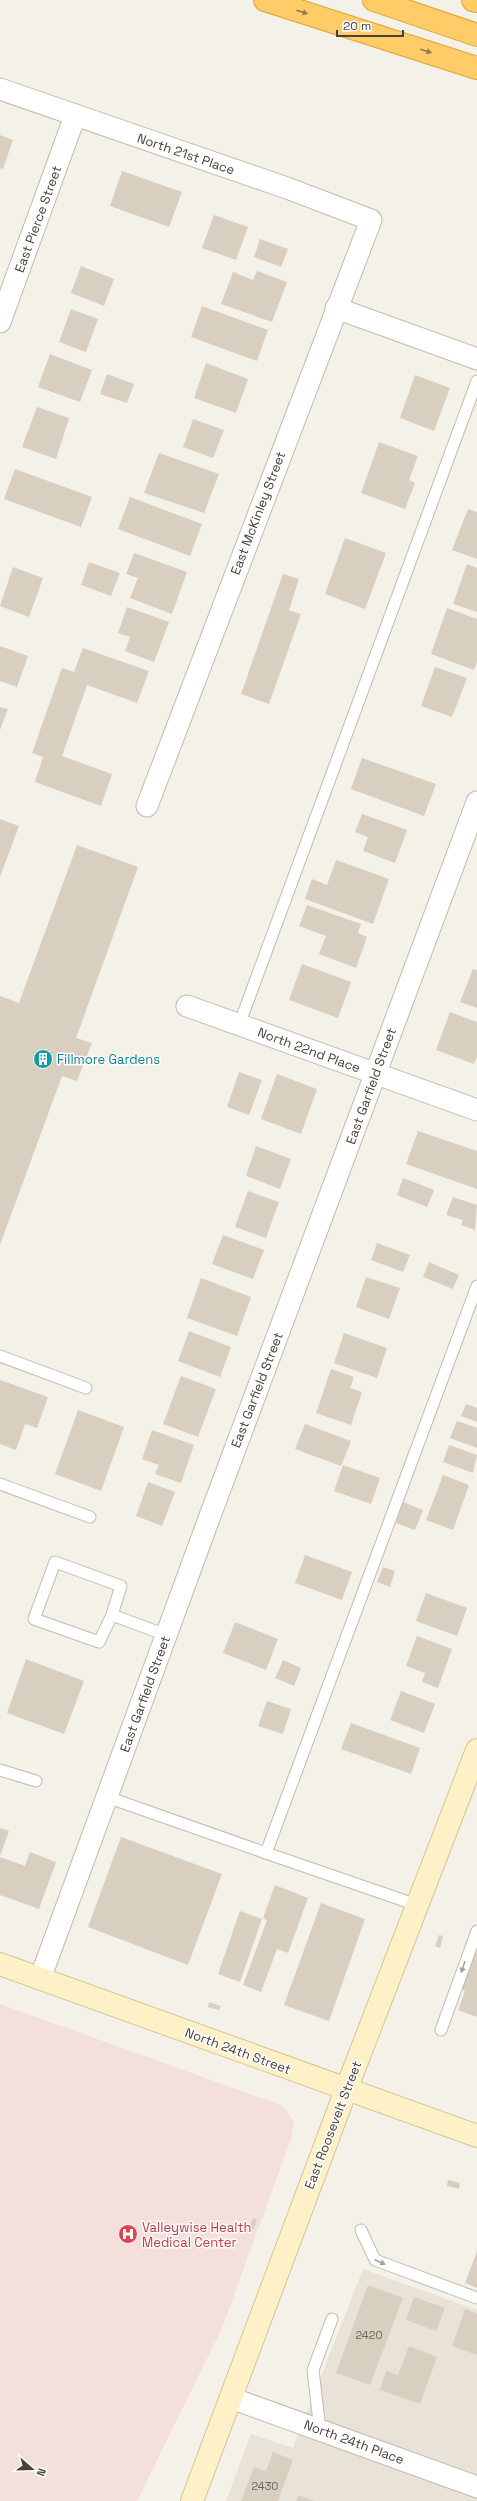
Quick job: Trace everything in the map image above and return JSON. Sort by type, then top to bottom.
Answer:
[{"type":"highway","points":[[265,0],[477,68]]},
{"type":"highway","points":[[374,0],[477,35]]},
{"type":"highway","points":[[473,0],[477,2]]},
{"type":"street","name":"North 21st Place","points":[[0,89],[287,188],[371,220]]},
{"type":"street","name":"East Pierce Street","points":[[0,322],[75,116]]},
{"type":"street","name":"East McKinley Street","points":[[147,806],[336,308],[371,220]]},
{"type":"street","points":[[336,308],[477,359]]},
{"type":"street","name":"East Garfield Street","points":[[40,1979],[166,1635],[477,802]]},
{"type":"street","name":"North 22nd Place","points":[[187,1006],[477,1110]]},
{"type":"street","name":"East Roosevelt Street","points":[[192,2501],[346,2090],[477,1750]]},
{"type":"street","name":"North 24th Street","points":[[0,1964],[477,2136]]},
{"type":"street","name":"North 24th Place","points":[[231,2398],[477,2487]]},
{"type":"lane","points":[[239,1025],[477,381]]},
{"type":"lane","points":[[266,1853],[477,1286]]},
{"type":"lane","points":[[0,1356],[86,1388]]},
{"type":"lane","points":[[0,1484],[90,1517]]},
{"type":"lane","points":[[55,1562],[121,1586],[112,1615],[99,1642],[34,1619],[55,1562]]},
{"type":"lane","points":[[112,1615],[166,1635]]},
{"type":"lane","points":[[0,1770],[36,1782]]},
{"type":"lane","points":[[107,1797],[416,1906]]},
{"type":"lane","points":[[441,2030],[477,1931]]},
{"type":"lane","points":[[361,2230],[375,2260],[477,2298]]},
{"type":"lane","points":[[320,2430],[313,2370],[332,2319]]},
{"type":"shaded area","name":"Valleywise Health Medical Center","points":[[0,2004],[275,2103],[285,2108],[294,2122],[291,2139],[222,2328],[137,2501],[0,2501]]},
{"type":"shaded area","points":[[363,2269],[477,2310],[477,2501],[226,2501],[251,2434],[293,2448]]},
{"type":"building","points":[[0,135],[13,140],[3,169],[0,168]]},
{"type":"building","points":[[122,171],[182,192],[169,227],[110,206]]},
{"type":"building","points":[[214,215],[248,227],[236,260],[202,248]]},
{"type":"building","points":[[260,239],[288,249],[281,267],[254,257]]},
{"type":"building","points":[[81,266],[114,279],[104,306],[71,293]]},
{"type":"building","points":[[257,271],[287,282],[272,322],[221,304],[233,272],[253,280]]},
{"type":"building","points":[[202,306],[268,330],[257,361],[191,337]]},
{"type":"building","points":[[71,309],[98,319],[86,352],[59,342]]},
{"type":"building","points":[[50,354],[92,370],[80,402],[38,387]]},
{"type":"building","points":[[206,363],[248,379],[236,413],[194,398]]},
{"type":"building","points":[[107,374],[134,384],[127,403],[100,394]]},
{"type":"building","points":[[415,375],[450,388],[434,431],[400,418]]},
{"type":"building","points":[[37,407],[69,418],[56,459],[22,447]]},
{"type":"building","points":[[193,419],[224,430],[213,458],[183,447]]},
{"type":"building","points":[[379,442],[418,456],[409,480],[415,483],[405,509],[361,493]]},
{"type":"building","points":[[159,453],[219,474],[204,513],[144,493]]},
{"type":"building","points":[[15,469],[92,497],[81,527],[4,499]]},
{"type":"building","points":[[130,497],[202,524],[190,556],[118,529]]},
{"type":"building","points":[[468,509],[477,512],[477,559],[452,550]]},
{"type":"building","points":[[345,538],[386,553],[365,609],[325,594]]},
{"type":"building","points":[[134,553],[187,572],[172,614],[130,598],[138,578],[126,574]]},
{"type":"building","points":[[89,562],[120,573],[111,596],[81,585]]},
{"type":"building","points":[[467,564],[477,568],[477,612],[453,604]]},
{"type":"building","points":[[13,567],[43,578],[29,617],[0,606]]},
{"type":"building","points":[[283,574],[299,579],[289,610],[301,614],[269,704],[241,694]]},
{"type":"building","points":[[127,607],[169,622],[154,662],[125,651],[130,637],[118,633]]},
{"type":"building","points":[[447,608],[477,619],[477,661],[474,670],[431,654]]},
{"type":"building","points":[[0,646],[28,656],[17,687],[0,681]]},
{"type":"building","points":[[83,648],[149,671],[137,703],[87,685],[62,756],[112,774],[101,806],[35,782],[43,757],[32,753],[62,668],[74,672]]},
{"type":"building","points":[[435,667],[467,678],[452,717],[421,706]]},
{"type":"building","points":[[0,707],[8,709],[0,730]]},
{"type":"building","points":[[362,758],[436,784],[424,816],[351,789]]},
{"type":"building","points":[[362,814],[407,830],[395,863],[363,851],[368,837],[355,832]]},
{"type":"building","points":[[0,819],[19,826],[0,877]]},
{"type":"building","name":"Fillmore Gardens","points":[[77,845],[138,867],[76,1038],[92,1043],[77,1081],[62,1076],[0,1245],[0,996],[19,1003]]},
{"type":"building","points":[[336,860],[389,879],[373,924],[305,899],[312,879],[327,885]]},
{"type":"building","points":[[307,905],[361,924],[358,933],[367,937],[356,968],[319,954],[326,936],[299,926]]},
{"type":"building","points":[[302,964],[351,982],[338,1018],[289,1000]]},
{"type":"building","points":[[473,969],[477,970],[477,1008],[460,1002]]},
{"type":"building","points":[[450,1012],[477,1022],[477,1057],[474,1064],[436,1050]]},
{"type":"building","points":[[239,1072],[262,1080],[249,1115],[227,1107]]},
{"type":"building","points":[[277,1074],[317,1089],[301,1134],[261,1119]]},
{"type":"building","points":[[418,1131],[477,1151],[477,1189],[406,1164]]},
{"type":"building","points":[[256,1146],[291,1159],[280,1189],[246,1176]]},
{"type":"building","points":[[403,1178],[434,1190],[427,1207],[397,1195]]},
{"type":"building","points":[[248,1191],[279,1202],[266,1238],[235,1227]]},
{"type":"building","points":[[453,1197],[477,1205],[475,1230],[461,1225],[463,1220],[446,1215]]},
{"type":"building","points":[[223,1235],[264,1250],[253,1279],[212,1264]]},
{"type":"building","points":[[377,1243],[410,1255],[403,1272],[371,1260]]},
{"type":"building","points":[[429,1262],[459,1275],[453,1289],[423,1277]]},
{"type":"building","points":[[366,1277],[400,1288],[389,1319],[356,1307]]},
{"type":"building","points":[[201,1278],[251,1297],[237,1336],[187,1318]]},
{"type":"building","points":[[189,1331],[231,1347],[220,1377],[178,1361]]},
{"type":"building","points":[[344,1333],[387,1348],[377,1378],[334,1363]]},
{"type":"building","points":[[331,1369],[354,1377],[350,1388],[362,1392],[351,1425],[316,1413]]},
{"type":"building","points":[[181,1376],[216,1389],[198,1437],[163,1424]]},
{"type":"building","points":[[0,1380],[48,1397],[37,1428],[25,1424],[16,1450],[0,1444]]},
{"type":"building","points":[[466,1404],[477,1408],[477,1422],[461,1416]]},
{"type":"building","points":[[78,1410],[124,1427],[101,1491],[55,1474]]},
{"type":"building","points":[[457,1421],[477,1428],[477,1448],[450,1438]]},
{"type":"building","points":[[305,1424],[351,1441],[341,1466],[295,1449]]},
{"type":"building","points":[[152,1430],[194,1445],[181,1483],[155,1474],[159,1465],[142,1459]]},
{"type":"building","points":[[449,1445],[477,1455],[473,1473],[443,1462]]},
{"type":"building","points":[[343,1465],[380,1478],[371,1504],[334,1491]]},
{"type":"building","points":[[443,1475],[469,1485],[453,1530],[426,1520]]},
{"type":"building","points":[[148,1482],[175,1492],[162,1526],[136,1516]]},
{"type":"building","points":[[403,1502],[423,1510],[415,1530],[396,1523]]},
{"type":"building","points":[[305,1555],[352,1572],[342,1600],[295,1583]]},
{"type":"building","points":[[383,1567],[395,1571],[390,1587],[377,1582]]},
{"type":"building","points":[[426,1593],[467,1608],[457,1636],[416,1621]]},
{"type":"building","points":[[235,1622],[278,1639],[266,1670],[223,1653]]},
{"type":"building","points":[[417,1636],[452,1649],[438,1688],[422,1682],[425,1673],[406,1666]]},
{"type":"building","points":[[26,1659],[84,1681],[64,1734],[7,1713]]},
{"type":"building","points":[[283,1660],[301,1668],[294,1686],[275,1678]]},
{"type":"building","points":[[401,1691],[435,1704],[424,1733],[390,1720]]},
{"type":"building","points":[[267,1701],[291,1709],[283,1734],[258,1726]]},
{"type":"building","points":[[351,1723],[420,1748],[411,1774],[341,1749]]},
{"type":"building","points":[[0,1828],[9,1831],[0,1856]]},
{"type":"building","points":[[121,1837],[222,1874],[188,1965],[88,1927]]},
{"type":"building","points":[[30,1852],[56,1862],[39,1909],[0,1895],[0,1857],[25,1866]]},
{"type":"building","points":[[275,1885],[308,1898],[288,1953],[277,1949],[261,1992],[243,1985],[267,1920],[263,1918]]},
{"type":"building","points":[[321,1903],[365,1919],[329,2021],[284,2005]]},
{"type":"building","points":[[240,1911],[262,1919],[240,1982],[218,1974]]},
{"type":"building","points":[[439,1935],[443,1936],[440,1948],[435,1946]]},
{"type":"building","points":[[477,1946],[477,2017],[458,2010],[465,1991],[460,1989]]},
{"type":"building","points":[[209,2002],[221,2006],[219,2010],[208,2007]]},
{"type":"building","points":[[448,2180],[460,2183],[459,2189],[447,2186]]},
{"type":"building","points":[[253,2218],[257,2220],[253,2230],[249,2229]]},
{"type":"building","points":[[477,2251],[477,2288],[465,2283]]},
{"type":"building","points":[[368,2285],[403,2298],[370,2385],[336,2373]]},
{"type":"building","points":[[414,2297],[445,2308],[436,2331],[406,2320]]},
{"type":"building","points":[[465,2309],[477,2314],[477,2355],[452,2346]]},
{"type":"building","points":[[409,2346],[437,2357],[420,2404],[380,2390],[386,2371],[398,2375]]},
{"type":"building","points":[[273,2452],[293,2460],[278,2501],[241,2501],[254,2467],[266,2471]]},
{"type":"building","points":[[298,2495],[315,2501],[296,2501]]},
{"type":"place","name":"Fillmore Gardens","points":[[43,1059]]},
{"type":"place","name":"Valleywise Health Medical Center","points":[[128,2234]]}]
